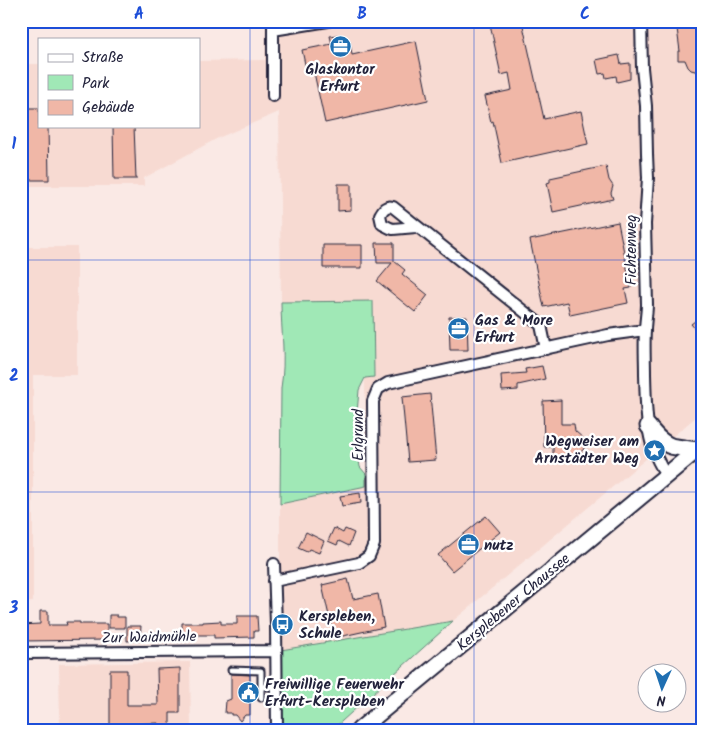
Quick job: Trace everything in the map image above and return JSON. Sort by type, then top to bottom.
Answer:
[{"type":"main road","points":[[648,426],[657,437],[675,448],[699,447]]},
{"type":"main road","name":"Kersplebener Chaussee","points":[[359,730],[699,447]]},
{"type":"street","points":[[273,96],[273,26],[328,21]]},
{"type":"street","name":"Fichtenweg","points":[[641,21],[648,178],[645,224],[647,315],[645,330],[646,412],[650,439],[666,475]]},
{"type":"street","points":[[416,227],[541,325],[546,349]]},
{"type":"street","name":"Erlgrund","points":[[274,581],[359,563],[369,556],[374,544],[373,401],[378,389],[388,383],[608,335],[645,330]]},
{"type":"street","points":[[274,564],[277,730]]},
{"type":"street","name":"Zur Waidmühle","points":[[21,653],[276,651]]},
{"type":"lane","points":[[231,670],[261,670],[261,698]]},
{"type":"lane","points":[[261,687],[276,687]]},
{"type":"shaded area","points":[[266,21],[703,21],[703,411],[453,621],[281,650],[273,649],[269,561],[280,560],[280,504],[366,486],[365,378],[374,377],[373,301],[281,302],[279,112],[218,138],[144,178],[144,186],[21,186],[21,64],[38,64],[38,128],[200,128],[200,61],[265,60]]},
{"type":"shaded area","points":[[21,247],[77,247],[77,375],[33,375],[33,602],[21,603]]},
{"type":"shaded area","points":[[190,662],[191,730],[60,730],[59,664]]},
{"type":"green space","points":[[373,301],[374,377],[365,378],[359,390],[355,436],[360,467],[366,474],[366,486],[280,504],[283,356],[281,302]]},
{"type":"green space","points":[[453,621],[332,730],[283,730],[281,650]]},
{"type":"building","points":[[497,21],[522,21],[544,119],[581,111],[588,144],[502,163],[493,121],[491,122],[485,96],[512,90],[509,73],[501,75],[490,24]]},
{"type":"building","points":[[676,21],[703,21],[703,73],[691,70],[685,60],[678,60],[678,51],[680,51]]},
{"type":"building","points":[[330,36],[345,36],[350,42],[352,55],[416,41],[428,100],[325,123],[313,68],[306,69],[302,50],[332,44]]},
{"type":"building","points":[[619,55],[621,64],[630,63],[630,79],[617,82],[616,76],[606,78],[605,73],[599,74],[596,60]]},
{"type":"building","points":[[21,108],[38,108],[38,128],[48,128],[49,180],[21,180]]},
{"type":"building","points":[[113,128],[134,128],[136,179],[114,179]]},
{"type":"building","points":[[606,166],[609,180],[613,186],[611,193],[613,199],[553,212],[547,183],[550,182],[550,178]]},
{"type":"building","points":[[338,184],[351,184],[351,210],[338,211]]},
{"type":"building","points":[[618,222],[631,288],[625,289],[628,303],[570,315],[567,302],[544,307],[530,240]]},
{"type":"building","points":[[376,243],[394,243],[394,261],[405,270],[402,274],[428,295],[415,312],[377,281],[392,263],[377,263]]},
{"type":"building","points":[[323,245],[362,245],[362,268],[323,268]]},
{"type":"building","points":[[703,315],[703,338],[691,324]]},
{"type":"building","points":[[449,317],[467,317],[468,350],[450,350]]},
{"type":"building","points":[[542,366],[545,379],[518,385],[518,390],[502,391],[501,375],[526,373],[525,369]]},
{"type":"building","points":[[430,394],[436,460],[408,462],[402,397]]},
{"type":"building","points":[[561,400],[561,424],[574,424],[575,431],[584,439],[584,449],[575,457],[553,458],[553,447],[544,447],[543,401]]},
{"type":"building","points":[[360,493],[361,503],[342,506],[340,496]]},
{"type":"building","points":[[486,516],[500,532],[452,571],[438,555]]},
{"type":"building","points":[[334,528],[343,533],[345,529],[354,533],[349,546],[339,541],[337,545],[328,541]]},
{"type":"building","points":[[306,532],[324,541],[319,553],[309,549],[307,552],[298,548]]},
{"type":"building","points":[[348,579],[353,599],[378,594],[384,627],[334,638],[322,585]]},
{"type":"building","points":[[40,611],[48,611],[48,625],[67,625],[66,622],[107,624],[107,640],[21,641],[21,625],[40,624]]},
{"type":"building","points":[[109,615],[125,617],[125,628],[109,628]]},
{"type":"building","points":[[237,616],[257,616],[258,631],[254,631],[254,637],[214,638],[214,635],[196,635],[196,638],[182,638],[182,623],[221,621],[221,624],[237,624]]},
{"type":"building","points":[[127,626],[141,626],[140,640],[127,641]]},
{"type":"building","points":[[180,668],[180,713],[170,713],[170,730],[158,730],[158,723],[124,724],[124,727],[110,727],[110,670],[127,670],[127,705],[158,705],[157,669]]},
{"type":"building","points":[[231,674],[250,675],[250,715],[245,715],[240,721],[235,715],[225,713],[226,701],[231,699]]},
{"type":"place","name":"Glaskontor Erfurt","points":[[340,46]]},
{"type":"place","name":"Gas & More Erfurt","points":[[459,329]]},
{"type":"place","name":"Wegweiser am Arnstädter Weg","points":[[655,450]]},
{"type":"place","name":"nutz","points":[[468,545]]},
{"type":"place","name":"Kerspleben, Schule","points":[[283,625]]},
{"type":"place","name":"Freiwillige Feuerwehr Erfurt-Kerspleben","points":[[249,693]]}]
